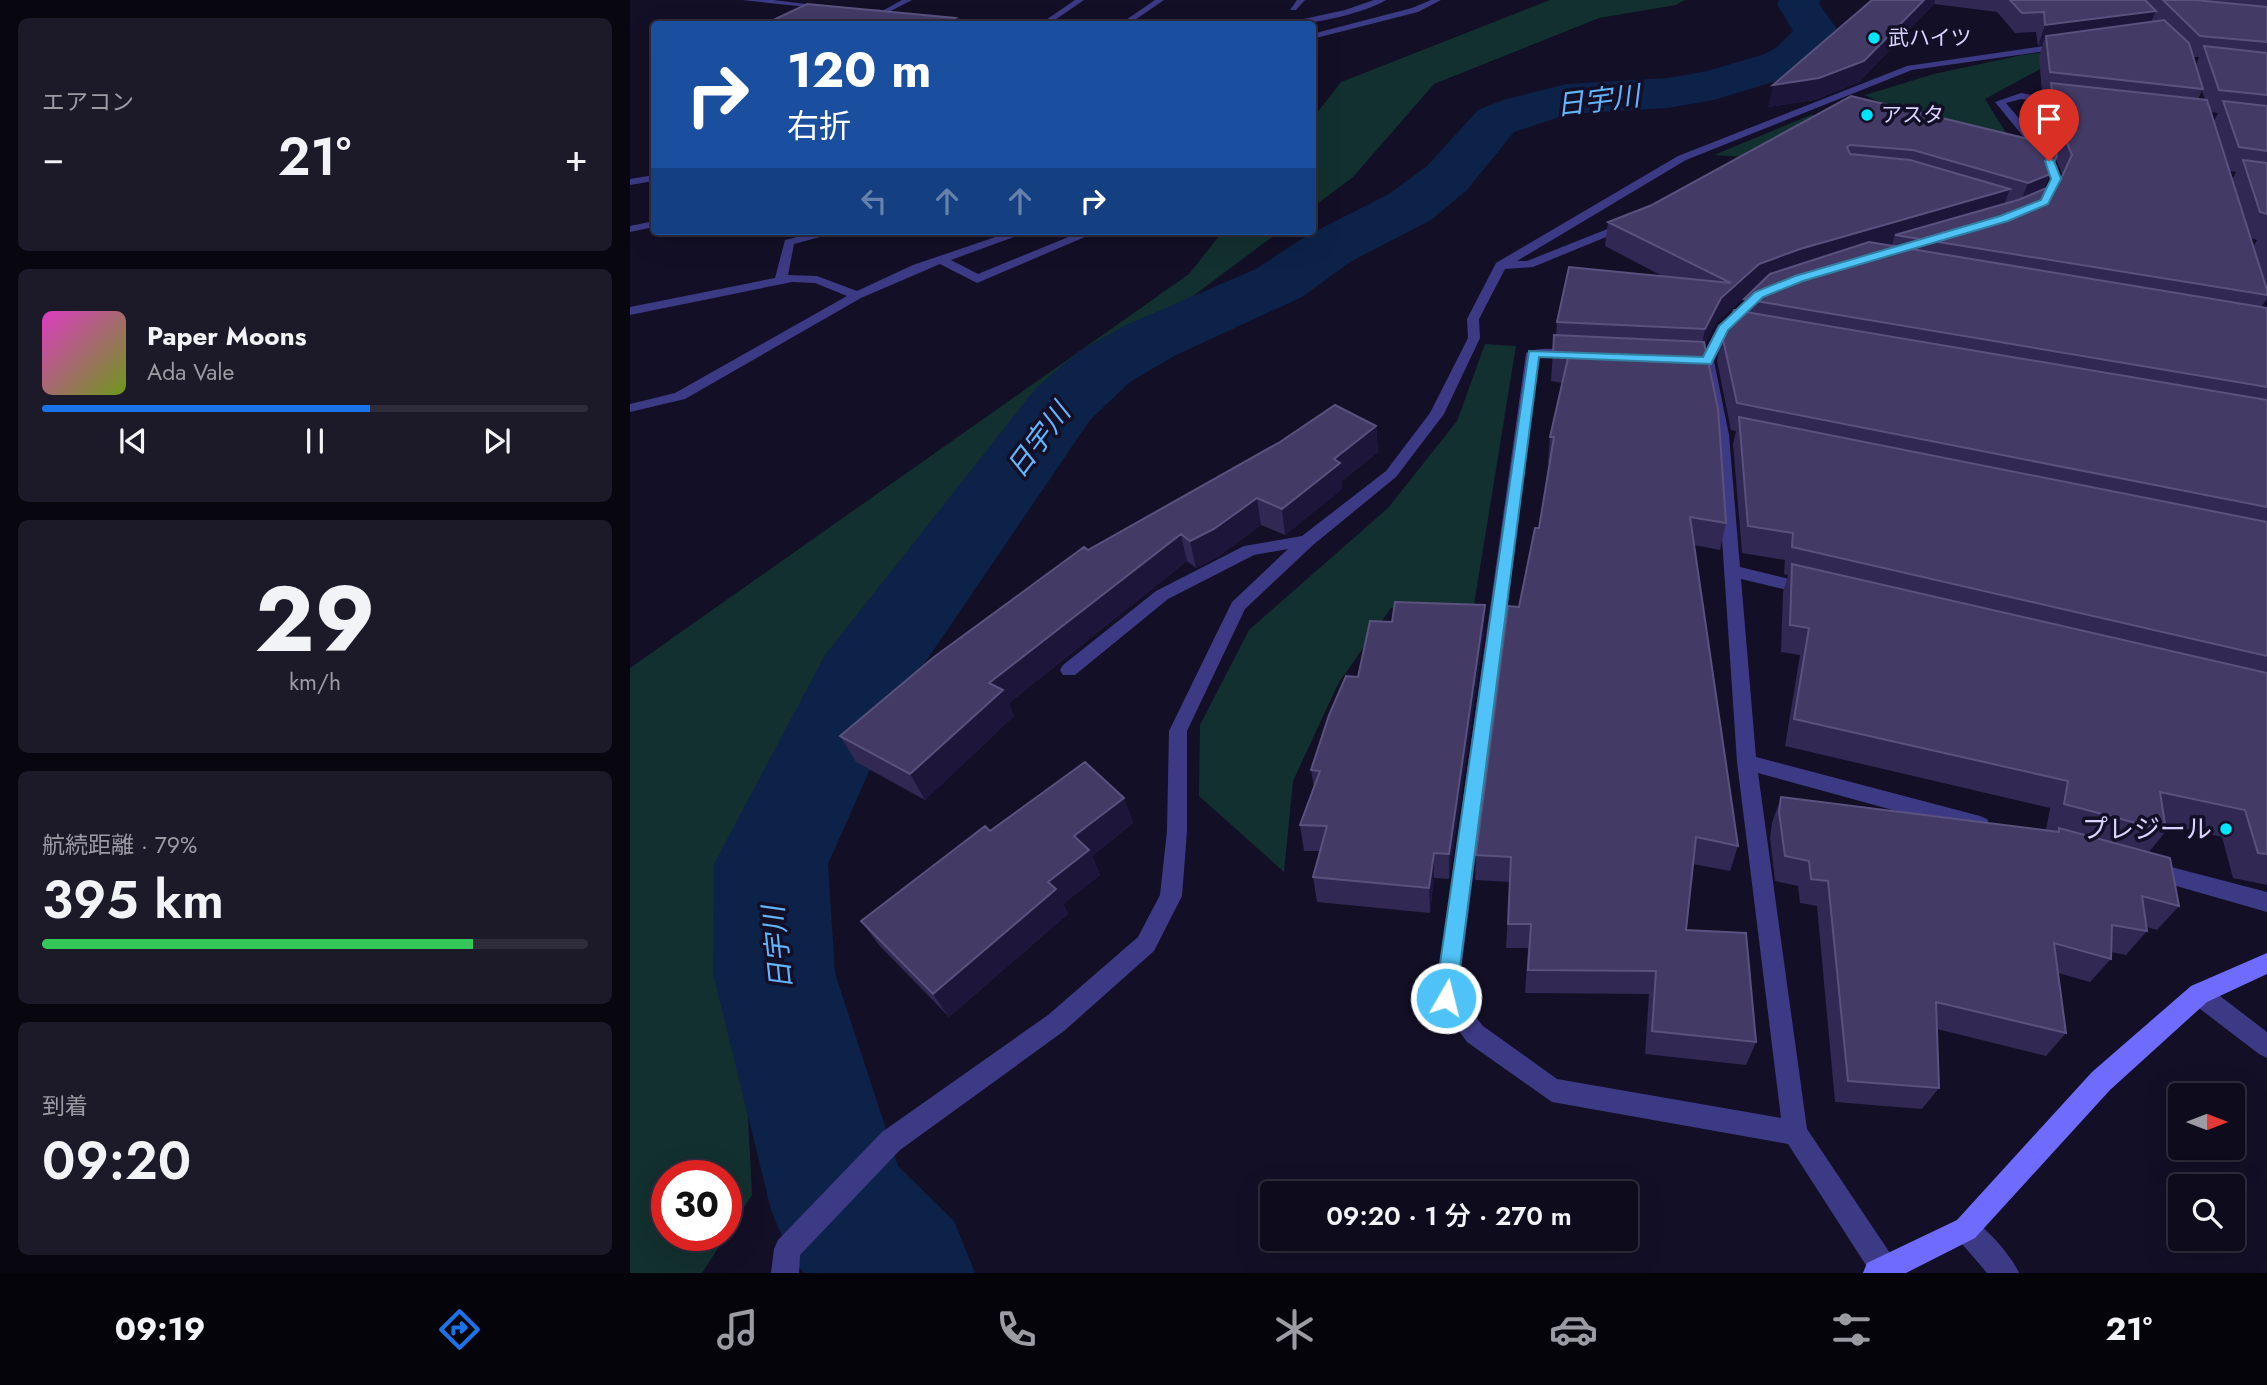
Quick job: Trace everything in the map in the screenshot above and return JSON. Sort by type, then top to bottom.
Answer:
[{"type":"street","points":[[746,0],[830,7]]},
{"type":"street","points":[[885,12],[908,0]]},
{"type":"street","points":[[1048,21],[1080,0]]},
{"type":"street","points":[[1129,21],[1160,0]]},
{"type":"street","points":[[1293,8],[1301,0]]},
{"type":"street","points":[[1300,21],[1347,12],[1382,0]]},
{"type":"street","points":[[1316,36],[1391,17],[1437,0]]},
{"type":"street","points":[[857,10],[898,14]]},
{"type":"street","points":[[924,17],[961,21]]},
{"type":"street","points":[[786,1261],[891,1141],[1056,1023],[1146,944],[1171,896],[1177,831],[1178,731],[1238,606],[1307,541],[1391,474],[1437,414],[1474,338],[1473,319],[1500,265],[1682,158],[1910,68],[2084,44]]},
{"type":"street","points":[[2032,207],[2045,202],[2056,179],[2049,161],[2000,102],[2021,96],[2081,103]]},
{"type":"street","points":[[630,182],[651,178]]},
{"type":"street","points":[[1500,265],[1529,264],[1641,219]]},
{"type":"street","points":[[630,229],[651,225]]},
{"type":"street","points":[[781,279],[789,242],[819,235]]},
{"type":"street","points":[[630,408],[680,396],[857,295],[917,268],[1013,235]]},
{"type":"street","points":[[941,260],[977,279],[1083,235]]},
{"type":"street","points":[[630,311],[792,278],[817,280],[857,295]]},
{"type":"street","points":[[1750,303],[1700,361],[1728,437],[1733,571],[1747,762],[1795,1133],[1881,1271],[1966,1229],[2101,1082],[2199,994],[2267,962]]},
{"type":"street","points":[[1587,356],[1533,353],[1446,998],[1475,1034],[1552,1090],[1795,1133]]},
{"type":"street","points":[[1069,670],[1161,595],[1250,550],[1307,541]]},
{"type":"street","points":[[1733,571],[1826,593]]},
{"type":"street","points":[[1747,762],[2000,831]]},
{"type":"street","points":[[2134,866],[2267,902]]},
{"type":"street","points":[[2199,994],[2267,1046]]},
{"type":"street","points":[[1966,1229],[2005,1273]]},
{"type":"green space","points":[[1550,0],[1685,0],[1676,5],[1599,18],[1434,84],[1353,177],[1316,205],[1316,114],[1341,82]]},
{"type":"green space","points":[[2152,38],[2042,68],[1985,99],[2028,168],[1869,165],[1714,155],[1811,115],[1862,130],[1904,114],[1865,95],[1934,74],[2022,55]]},
{"type":"green space","points":[[1220,235],[1275,235],[1019,426],[734,840],[752,1195],[742,1210],[742,1160],[651,1160],[651,1251],[716,1251],[702,1273],[630,1273],[630,668],[1189,274]]},
{"type":"green space","points":[[1485,344],[1516,346],[1473,611],[1391,608],[1338,684],[1293,781],[1284,872],[1199,796],[1200,725],[1249,630],[1388,508],[1457,421]]},
{"type":"building","points":[[1872,0],[1924,0],[1864,61],[1819,78],[1773,85]]},
{"type":"building","points":[[2010,0],[2145,0],[2156,11],[2045,25],[2044,12],[2022,13]]},
{"type":"building","points":[[2163,0],[2195,0],[2267,7],[2267,42],[2200,36]]},
{"type":"building","points":[[807,4],[955,18],[949,21],[771,21]]},
{"type":"building","points":[[2164,20],[2189,43],[2203,89],[2050,72],[2046,36]]},
{"type":"building","points":[[2204,46],[2267,53],[2267,95],[2219,90]]},
{"type":"building","points":[[2051,83],[2207,100],[2267,295],[1895,235],[2018,200],[2059,183],[2072,155],[2057,127]]},
{"type":"building","points":[[1851,96],[2053,145],[2057,156],[2048,175],[2028,183],[1913,150],[1850,145],[1847,147],[1850,154],[1910,160],[2010,189],[1800,249],[1759,264],[1721,298],[1705,329],[1557,322],[1569,267],[1731,283],[1608,222],[1652,205]]},
{"type":"building","points":[[2223,101],[2267,106],[2267,151],[2239,147]]},
{"type":"building","points":[[2243,160],[2267,163],[2267,214],[2260,212]]},
{"type":"building","points":[[1869,242],[2267,308],[2267,387],[1744,299],[1770,274]]},
{"type":"building","points":[[1734,310],[2267,400],[2267,507],[1737,403],[1722,335]]},
{"type":"building","points":[[1554,335],[1704,342],[1718,409],[1726,523],[1690,517],[1738,846],[1696,837],[1686,930],[1746,933],[1756,1042],[1652,1031],[1656,971],[1528,970],[1531,924],[1508,924],[1511,857],[1476,855],[1508,606],[1519,607],[1535,528],[1539,528],[1554,437],[1550,437],[1568,358],[1553,356]]},
{"type":"building","points":[[1335,405],[1376,426],[1334,459],[1340,463],[1282,509],[1257,498],[1214,529],[1190,541],[1181,534],[989,683],[1003,690],[910,774],[840,736],[934,657],[1084,547],[1088,550],[1280,442]]},
{"type":"building","points":[[1739,417],[2267,522],[2267,656],[1792,547],[1793,533],[1748,526]]},
{"type":"building","points":[[1792,564],[2267,673],[2267,854],[2258,853],[2245,810],[2160,792],[2166,831],[2064,804],[2068,781],[1794,719],[1809,628],[1790,625]]},
{"type":"building","points":[[1395,602],[1485,605],[1449,854],[1434,853],[1429,888],[1313,877],[1327,826],[1300,825],[1320,771],[1311,770],[1329,715],[1346,676],[1358,677],[1370,621],[1392,622]]},
{"type":"building","points":[[1085,762],[1124,798],[1074,836],[1089,850],[1048,882],[1056,889],[933,994],[861,921],[985,826],[990,831]]},
{"type":"building","points":[[1781,797],[2059,832],[2059,828],[2170,858],[2179,906],[2142,896],[2147,931],[2112,925],[2111,959],[2054,943],[2066,1033],[1936,1002],[1939,1088],[1848,1081],[1828,881],[1811,879],[1809,861],[1785,856],[1779,812]]},
{"type":"waterway","name":"日宇川","points":[[902,1273],[842,1210],[774,973],[771,864],[860,681],[1063,404],[1104,367],[1151,340],[1279,283],[1328,249],[1410,207],[1447,178],[1496,121],[1566,99],[1668,93],[1714,85],[1782,64],[1794,57],[1816,32],[1798,4],[1800,0]]},
{"type":"place","name":"武ハイツ","points":[[1874,38]]},
{"type":"place","name":"アスタ","points":[[1867,115]]},
{"type":"place","name":"プレジール","points":[[2226,829]]},
{"type":"route","points":[[1446,998],[1533,353],[1707,361],[1723,328],[1759,294],[1799,279],[2004,219],[2045,202],[2056,179],[2049,161]]}]
